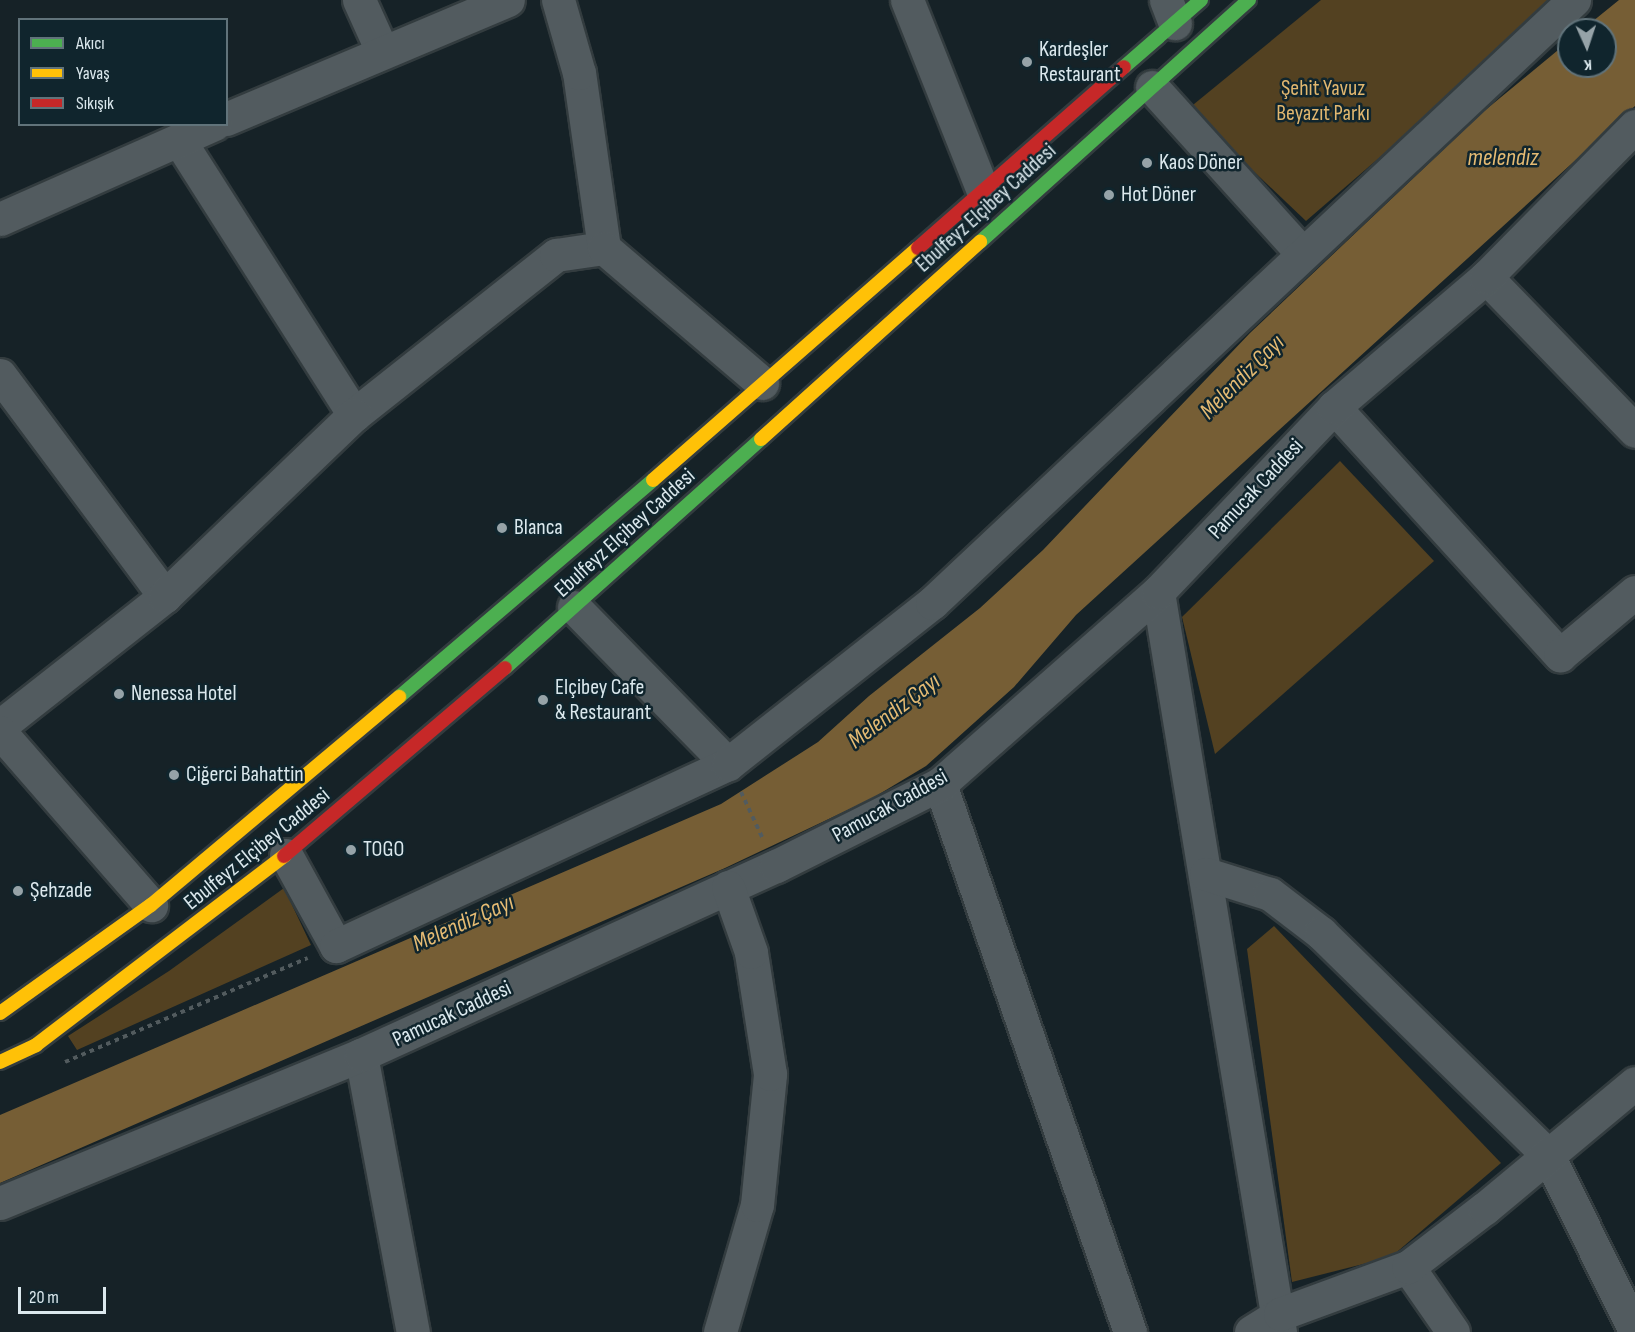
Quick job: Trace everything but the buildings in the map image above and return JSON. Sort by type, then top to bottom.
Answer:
[{"type":"main road","name":"Ebulfeyz Elçibey Caddesi","points":[[0,1013],[151,905],[545,575],[983,191],[1170,11],[1201,0]]},
{"type":"main road","name":"Ebulfeyz Elçibey Caddesi","points":[[0,1062],[36,1045],[286,855],[574,607],[1249,0]]},
{"type":"street","points":[[359,0],[382,51]]},
{"type":"street","points":[[228,118],[382,51],[508,0]]},
{"type":"street","points":[[558,0],[579,73],[604,248],[762,383]]},
{"type":"street","points":[[906,0],[983,191]]},
{"type":"street","points":[[286,855],[336,946],[728,764],[932,603],[1302,253],[1574,0]]},
{"type":"street","points":[[1152,87],[1302,253]]},
{"type":"street","points":[[0,219],[210,126]]},
{"type":"street","name":"Pamucak Caddesi","points":[[0,1203],[361,1055],[776,866],[940,784],[1158,592],[1334,407],[1486,277],[1635,126]]},
{"type":"street","points":[[179,140],[354,415]]},
{"type":"street","points":[[0,726],[165,596],[354,415],[556,255],[604,248]]},
{"type":"street","points":[[1486,277],[1635,431]]},
{"type":"street","points":[[0,375],[165,596]]},
{"type":"street","points":[[1334,407],[1560,655],[1635,592]]},
{"type":"street","points":[[1158,592],[1280,1323]]},
{"type":"street","points":[[574,607],[728,764]]},
{"type":"street","points":[[0,732],[151,905]]},
{"type":"street","points":[[940,784],[1130,1332]]},
{"type":"street","points":[[1206,873],[1270,894],[1321,933],[1548,1155],[1635,1331]]},
{"type":"street","points":[[720,1332],[757,1205],[770,1074],[751,952],[728,887]]},
{"type":"street","points":[[361,1055],[413,1332]]},
{"type":"street","points":[[1251,1332],[1280,1323],[1408,1267],[1635,1083]]},
{"type":"street","points":[[1408,1267],[1453,1332]]},
{"type":"path","points":[[728,764],[776,866]]},
{"type":"path","points":[[36,1045],[67,1064],[336,946]]},
{"type":"green space","name":"Şehit Yavuz Beyazıt Parkı","points":[[1321,0],[1562,0],[1306,221],[1188,109]]},
{"type":"green space","points":[[1340,461],[1434,561],[1215,754],[1182,617]]},
{"type":"green space","points":[[284,888],[311,945],[77,1050],[68,1036],[169,971]]},
{"type":"green space","points":[[1274,926],[1501,1163],[1391,1257],[1292,1282],[1247,949]]},
{"type":"water","name":"melendiz","points":[[1619,0],[1635,0],[1635,106],[1076,615],[1014,687],[926,766],[871,799],[725,868],[0,1183],[0,1115],[721,804],[818,742],[869,696],[980,608],[1043,550],[1250,333],[1483,112],[1557,51],[1557,78],[1617,78],[1617,18],[1597,18]]},
{"type":"traffic: fast","points":[[1124,67],[1201,0]]},
{"type":"traffic: fast","points":[[980,242],[1249,0]]},
{"type":"traffic: fast","points":[[505,668],[761,439]]},
{"type":"traffic: fast","points":[[399,697],[653,480]]},
{"type":"traffic: slow","points":[[761,439],[980,242]]},
{"type":"traffic: slow","points":[[653,480],[918,248]]},
{"type":"traffic: slow","points":[[0,1013],[151,905],[399,697]]},
{"type":"traffic: slow","points":[[0,1062],[36,1045],[284,856]]},
{"type":"traffic: jam","points":[[918,248],[1124,67]]},
{"type":"traffic: jam","points":[[284,856],[505,668]]},
{"type":"place","name":"Kardeşler Restaurant","points":[[1027,62]]},
{"type":"place","name":"Kaos Döner","points":[[1147,163]]},
{"type":"place","name":"Hot Döner","points":[[1109,195]]},
{"type":"place","name":"Blanca","points":[[502,528]]},
{"type":"place","name":"Nenessa Hotel","points":[[119,694]]},
{"type":"place","name":"Elçibey Cafe & Restaurant","points":[[543,700]]},
{"type":"place","name":"Ciğerci Bahattin","points":[[174,775]]},
{"type":"place","name":"TOGO","points":[[351,850]]},
{"type":"place","name":"Şehzade","points":[[18,891]]},
{"type":"water label","name":"Melendiz Çayı","points":[[1242,377]]},
{"type":"water label","name":"Melendiz Çayı","points":[[894,711]]},
{"type":"water label","name":"Melendiz Çayı","points":[[463,923]]}]
